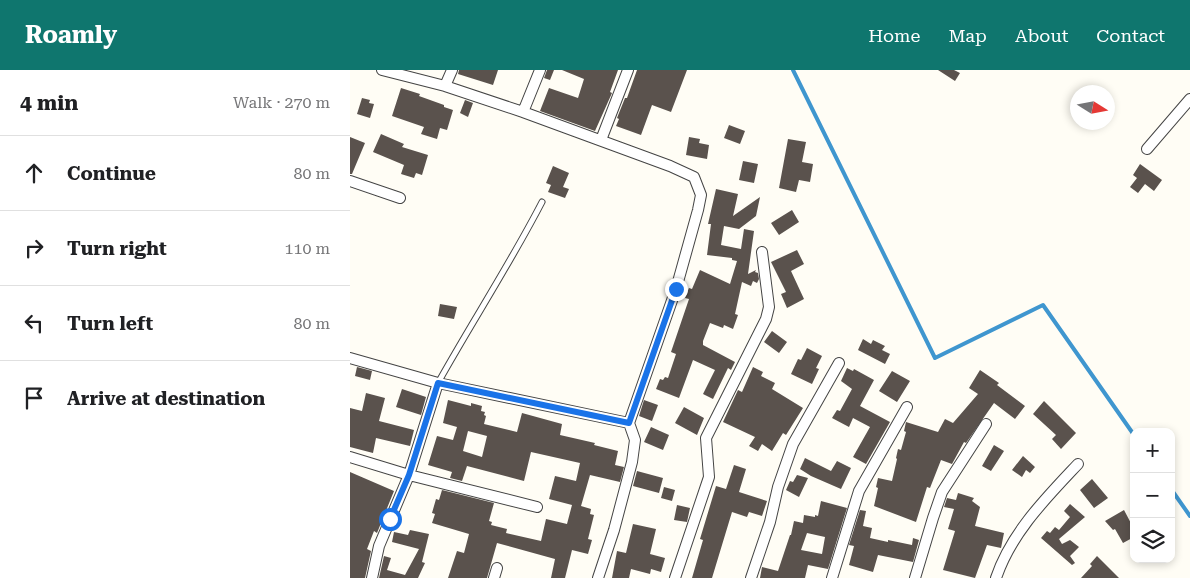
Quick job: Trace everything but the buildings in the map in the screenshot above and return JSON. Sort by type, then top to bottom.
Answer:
[{"type":"street","points":[[382,70],[445,86],[670,166],[694,178],[701,194],[676,289],[629,423],[635,440],[632,462],[614,530],[598,578]]},
{"type":"street","points":[[445,86],[452,70]]},
{"type":"street","points":[[522,112],[540,70]]},
{"type":"street","points":[[601,140],[628,70]]},
{"type":"street","points":[[1148,149],[1190,99]]},
{"type":"street","points":[[350,181],[400,198]]},
{"type":"street","points":[[675,578],[709,477],[706,438],[766,319],[768,307],[762,252]]},
{"type":"street","points":[[350,358],[438,383],[629,423]]},
{"type":"street","points":[[751,578],[793,444],[839,363]]},
{"type":"street","points":[[372,578],[379,546],[409,475],[438,383]]},
{"type":"street","points":[[832,578],[859,490],[907,407]]},
{"type":"street","points":[[916,578],[942,492],[986,424]]},
{"type":"street","points":[[350,457],[409,475],[537,507]]},
{"type":"street","points":[[996,578],[1003,558],[1034,511],[1078,464]]},
{"type":"lane","points":[[438,383],[466,332],[519,247],[542,202]]},
{"type":"waterway","points":[[793,70],[935,358],[1043,305],[1130,429]]},
{"type":"waterway","points":[[1175,495],[1190,516]]},
{"type":"route","points":[[390,519],[409,475],[438,383],[629,423],[676,289]]}]
